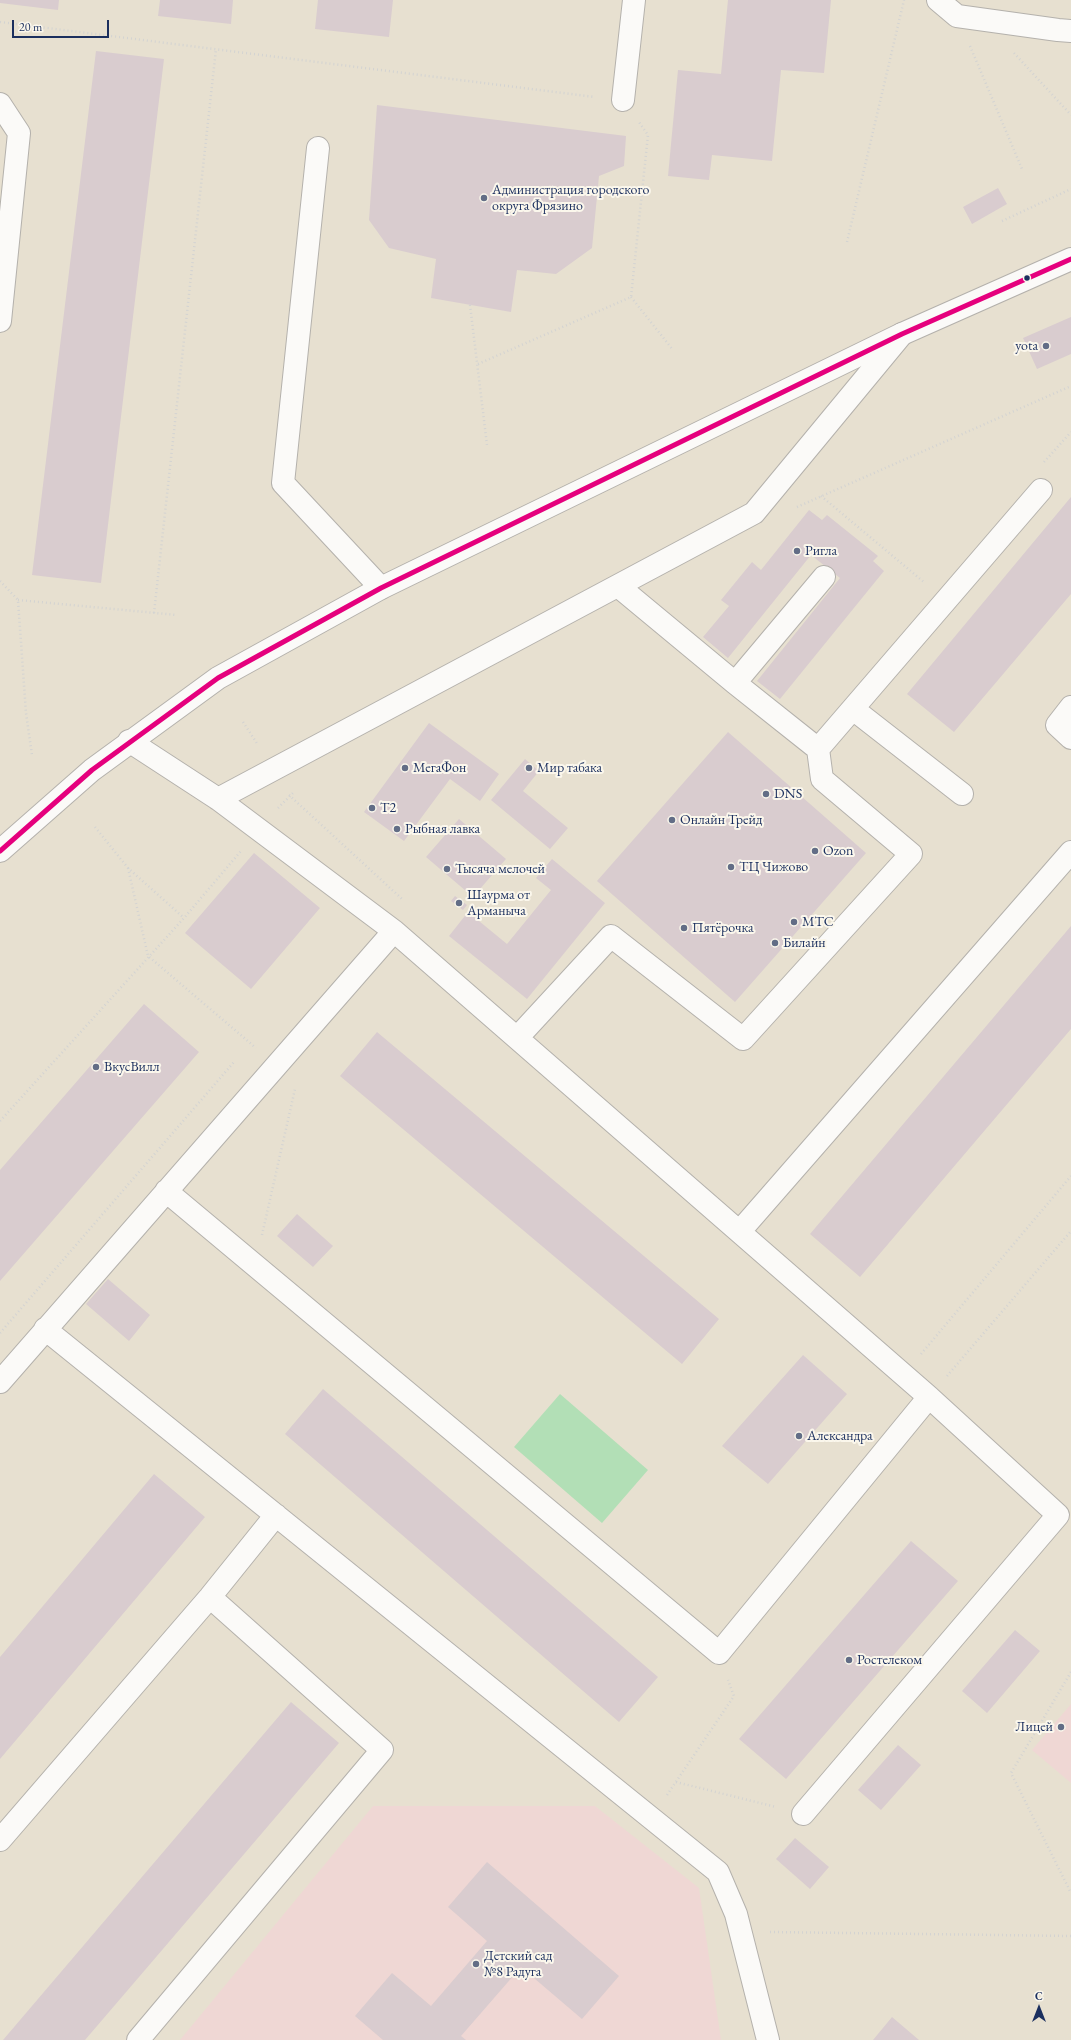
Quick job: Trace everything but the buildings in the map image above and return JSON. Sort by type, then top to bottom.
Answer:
[{"type":"main road","points":[[623,100],[634,0]]},
{"type":"main road","points":[[938,0],[957,16],[1071,31]]},
{"type":"main road","points":[[0,104],[18,133],[8,251],[0,321]]},
{"type":"main road","points":[[318,148],[283,483],[381,588]]},
{"type":"main road","points":[[0,851],[66,792],[129,742],[218,678],[381,588],[902,334],[1071,259]]},
{"type":"main road","points":[[218,799],[754,513],[902,334]]},
{"type":"main road","points":[[818,748],[1041,490]]},
{"type":"main road","points":[[736,683],[824,576]]},
{"type":"main road","points":[[517,1038],[611,936],[743,1039],[911,854],[822,779],[818,748],[618,586]]},
{"type":"main road","points":[[1071,707],[1057,725],[1071,738]]},
{"type":"main road","points":[[853,709],[962,794]]},
{"type":"main road","points":[[129,742],[218,799],[394,931],[740,1230],[929,1397],[1064,1511],[803,1814]]},
{"type":"main road","points":[[0,862],[16,837]]},
{"type":"main road","points":[[740,1230],[1071,852]]},
{"type":"main road","points":[[0,1382],[394,931]]},
{"type":"main road","points":[[166,1191],[718,1653],[929,1397]]},
{"type":"main road","points":[[45,1329],[718,1872],[736,1914],[768,2040]]},
{"type":"main road","points":[[0,1840],[210,1597],[276,1515]]},
{"type":"main road","points":[[138,2040],[382,1750],[210,1597]]},
{"type":"path","points":[[847,242],[904,0]]},
{"type":"path","points":[[957,16],[1022,169]]},
{"type":"path","points":[[983,20],[1071,115]]},
{"type":"path","points":[[0,22],[110,34],[216,49],[623,100],[648,135],[631,297],[673,350]]},
{"type":"path","points":[[154,613],[216,49]]},
{"type":"path","points":[[1002,221],[1071,189]]},
{"type":"path","points":[[478,364],[631,297]]},
{"type":"path","points":[[470,305],[487,446]]},
{"type":"path","points":[[792,509],[1071,386]]},
{"type":"path","points":[[1040,466],[1071,432]]},
{"type":"path","points":[[821,496],[929,587]]},
{"type":"path","points":[[0,581],[18,600],[26,714],[32,755]]},
{"type":"path","points":[[18,600],[177,615]]},
{"type":"path","points":[[0,1121],[184,918],[258,830],[295,791]]},
{"type":"path","points":[[95,827],[128,868],[184,918]]},
{"type":"path","points":[[128,868],[148,956],[276,1065]]},
{"type":"path","points":[[0,1333],[234,1062]]},
{"type":"path","points":[[255,1266],[296,1082]]},
{"type":"path","points":[[918,1357],[1071,1176]]},
{"type":"path","points":[[929,1397],[1071,1230]]},
{"type":"path","points":[[651,1818],[734,1696],[718,1653]]},
{"type":"path","points":[[1071,1672],[1011,1773],[1071,1893]]},
{"type":"path","points":[[676,1782],[803,1814]]},
{"type":"path","points":[[741,1932],[1071,1936]]},
{"type":"shaded area","name":"Лицей","points":[[1071,1704],[1071,1783],[1032,1750]]},
{"type":"shaded area","name":"Детский сад №8 Радуга","points":[[373,1806],[595,1806],[699,1888],[721,2040],[180,2040]]},
{"type":"green space","points":[[560,1394],[648,1470],[602,1523],[514,1447]]},
{"type":"transit line","points":[[0,851],[92,770],[218,678],[381,588],[902,334],[1071,259]]},
{"type":"place","name":"Администрация городского округа Фрязино","points":[[484,198]]},
{"type":"place","name":"yota","points":[[1046,346]]},
{"type":"place","name":"Ригла","points":[[797,551]]},
{"type":"place","name":"МегаФон","points":[[405,768]]},
{"type":"place","name":"Мир табака","points":[[529,768]]},
{"type":"place","name":"DNS","points":[[766,794]]},
{"type":"place","name":"T2","points":[[372,808]]},
{"type":"place","name":"Онлайн Трейд","points":[[672,820]]},
{"type":"place","name":"Рыбная лавка","points":[[397,829]]},
{"type":"place","name":"Ozon","points":[[815,851]]},
{"type":"place","name":"ТЦ Чижово","points":[[731,867]]},
{"type":"place","name":"Тысяча мелочей","points":[[447,869]]},
{"type":"place","name":"Шаурма от Арманыча","points":[[459,903]]},
{"type":"place","name":"МТС","points":[[794,922]]},
{"type":"place","name":"Пятёрочка","points":[[684,928]]},
{"type":"place","name":"Билайн","points":[[775,943]]},
{"type":"place","name":"ВкусВилл","points":[[96,1067]]},
{"type":"place","name":"Александра","points":[[799,1436]]},
{"type":"place","name":"Ростелеком","points":[[849,1660]]},
{"type":"place","name":"Лицей","points":[[1061,1727]]},
{"type":"place","name":"Детский сад №8 Радуга","points":[[476,1964]]}]
